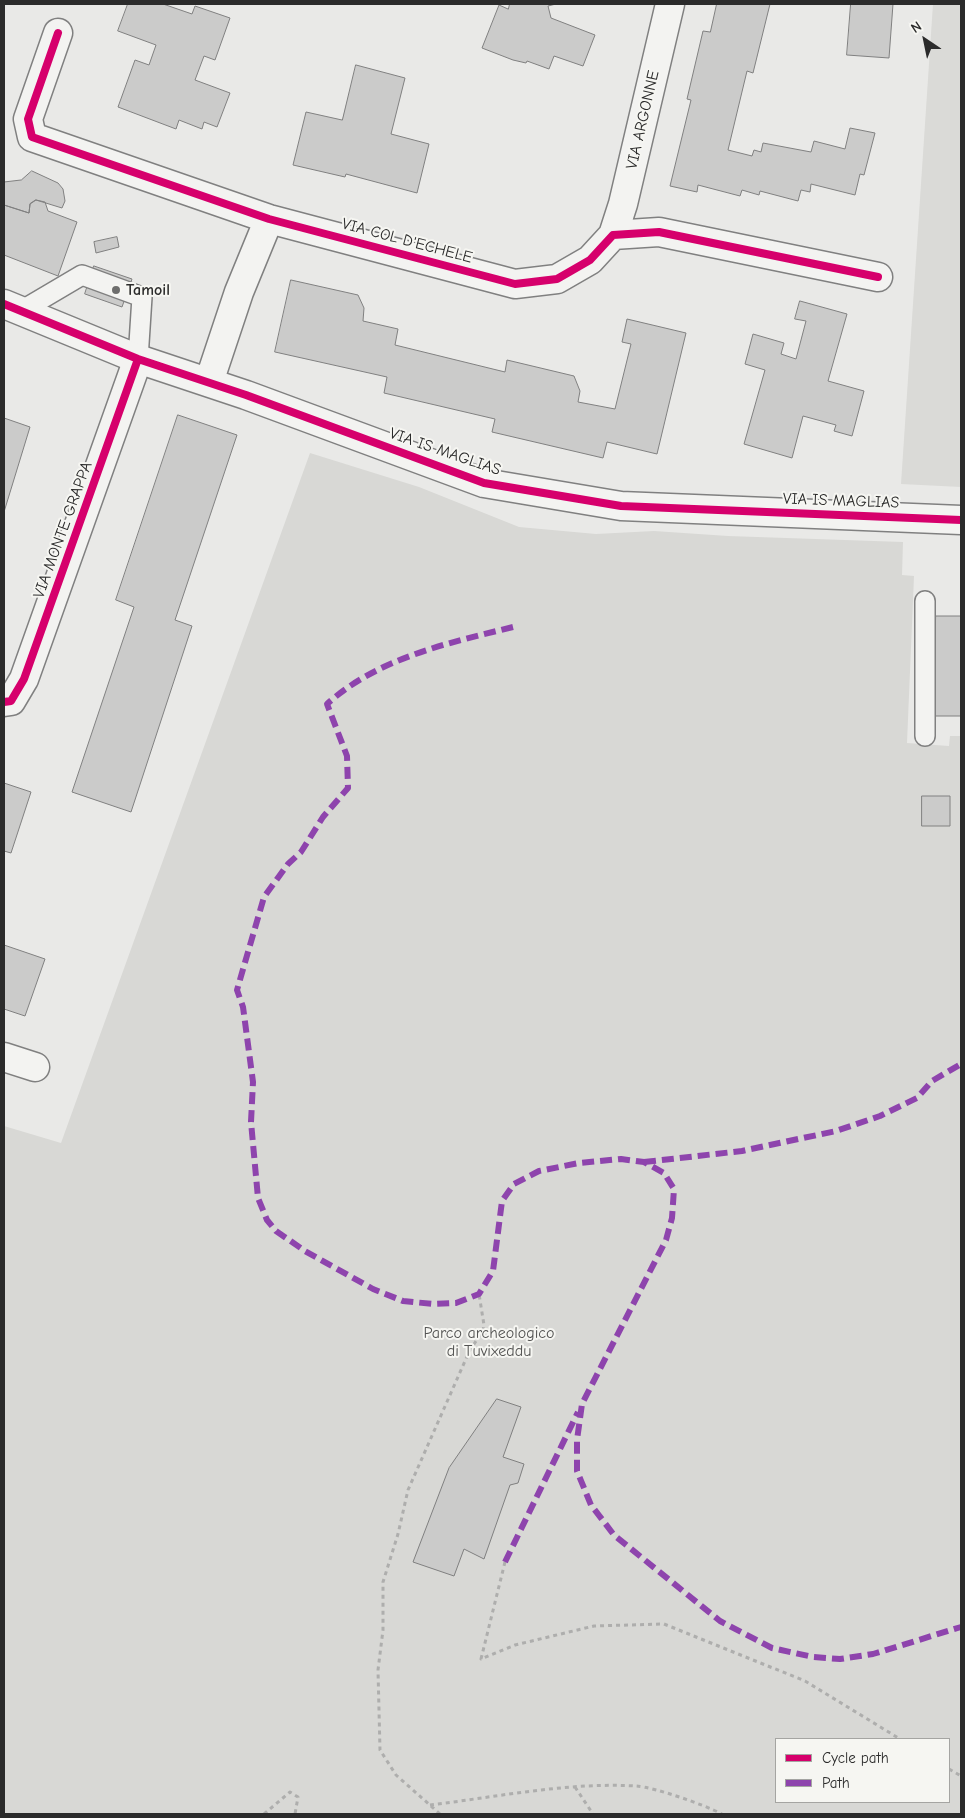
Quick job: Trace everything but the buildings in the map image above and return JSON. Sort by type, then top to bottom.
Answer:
[{"type":"street","name":"VIA ARGONNE","points":[[613,235],[623,204],[670,4]]},
{"type":"street","name":"VIA COL D'ECHELE","points":[[58,33],[28,119],[32,137],[269,218],[515,284],[557,279],[590,260],[613,235]]},
{"type":"street","points":[[209,382],[239,292],[269,218]]},
{"type":"street","points":[[613,235],[659,232],[878,277]]},
{"type":"street","name":"VIA IS MAGLIAS","points":[[12,308],[138,359],[209,382],[484,483],[621,506],[961,520]]},
{"type":"street","name":"VIA MONTE GRAPPA","points":[[4,702],[11,701],[24,679],[138,359]]},
{"type":"street","points":[[4,1057],[35,1067]]},
{"type":"lane","points":[[12,308],[82,275],[142,297],[138,359]]},
{"type":"lane","points":[[925,601],[925,736]]},
{"type":"path","points":[[440,1814],[396,1775],[380,1750],[378,1670],[383,1630],[383,1582],[398,1534],[408,1490],[469,1352],[483,1330],[479,1294]]},
{"type":"path","points":[[505,1562],[481,1659],[515,1645],[594,1626],[664,1624],[805,1681],[898,1738]]},
{"type":"path","points":[[950,1770],[961,1776]]},
{"type":"path","points":[[430,1805],[575,1787],[637,1786],[708,1807],[722,1814]]},
{"type":"path","points":[[575,1787],[593,1814]]},
{"type":"path","points":[[264,1814],[290,1792],[298,1797],[295,1814]]},
{"type":"shaded area","points":[[933,4],[961,4],[961,487],[901,484]]},
{"type":"green space","name":"Parco archeologico di Tuvixeddu","points":[[310,453],[419,487],[519,527],[596,534],[654,531],[728,536],[903,542],[902,575],[914,576],[907,743],[949,746],[950,736],[961,736],[961,1814],[4,1814],[4,1126],[61,1143]]},
{"type":"marked path","points":[[513,627],[415,654],[368,675],[347,688],[327,704],[347,756],[348,788],[323,817],[301,852],[288,864],[264,897],[237,990],[243,1007],[253,1082],[251,1122],[258,1198],[267,1220],[276,1231],[305,1251],[373,1289],[403,1301],[433,1304],[456,1303],[479,1294],[493,1271],[502,1201],[514,1184],[539,1171],[579,1163],[621,1159],[644,1162],[664,1173],[674,1189],[672,1218],[666,1240],[582,1404],[577,1440],[577,1471],[591,1505],[614,1535],[720,1621],[772,1648],[813,1657],[840,1659],[873,1654],[961,1627]]},
{"type":"marked path","points":[[644,1162],[742,1151],[836,1131],[880,1116],[917,1098],[932,1081],[961,1064]]},
{"type":"marked path","points":[[505,1562],[578,1412]]},
{"type":"cycle path","points":[[58,33],[28,119],[32,137],[269,219],[515,284],[557,279],[590,260],[613,235],[659,232],[878,277]]},
{"type":"cycle path","points":[[4,304],[138,359],[246,395],[484,483],[621,506],[961,520]]},
{"type":"cycle path","points":[[4,702],[11,701],[24,679],[138,359]]},
{"type":"place","name":"Tamoil","points":[[116,290]]}]
